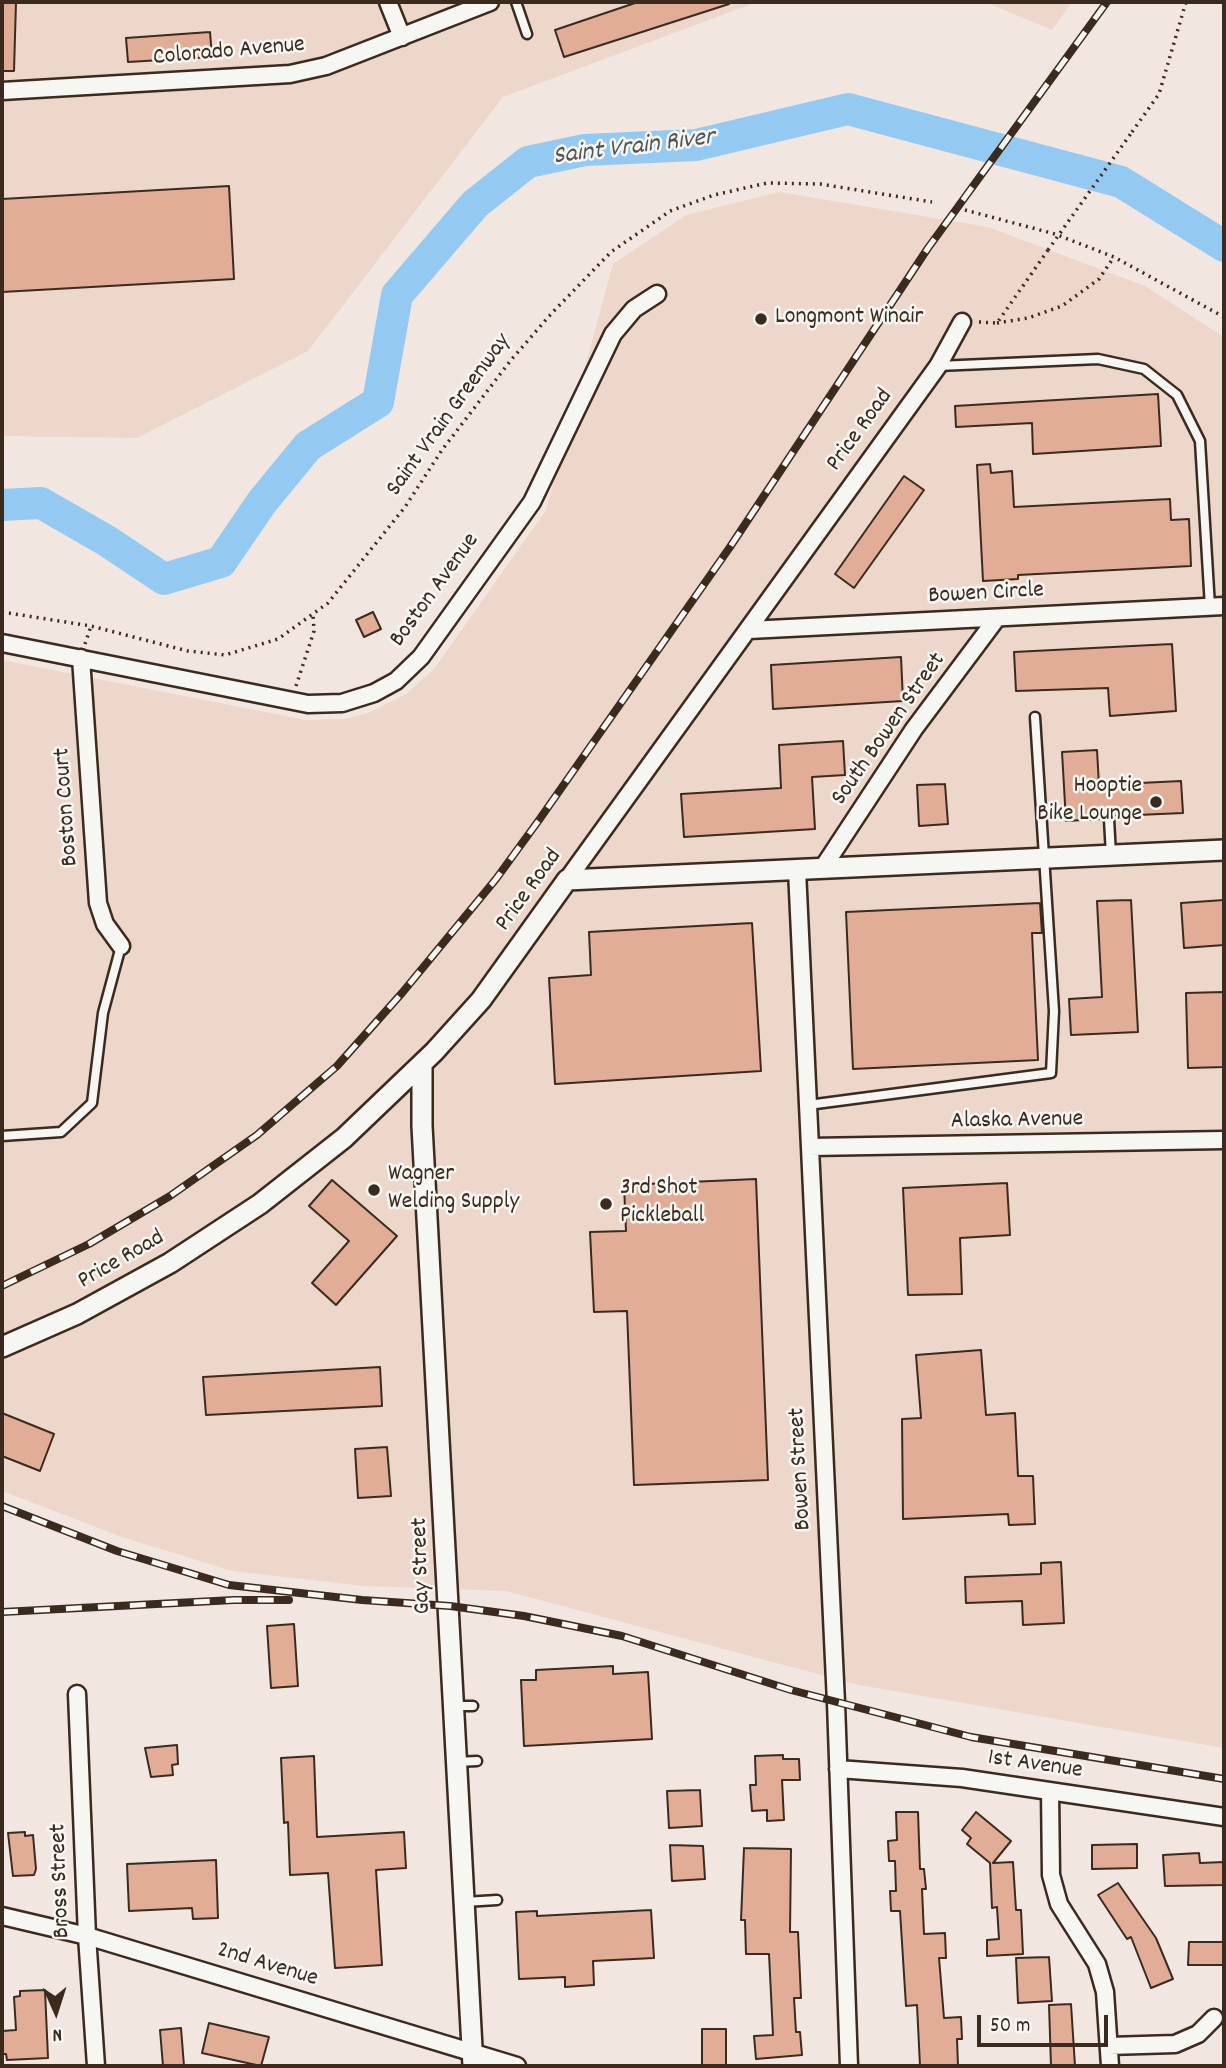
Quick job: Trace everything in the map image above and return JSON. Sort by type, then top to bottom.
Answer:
[{"type":"street","points":[[387,2],[402,37]]},
{"type":"street","name":"Colorado Avenue","points":[[2,91],[290,74],[326,66],[490,2]]},
{"type":"street","name":"Boston Avenue","points":[[2,643],[308,704],[342,703],[363,697],[396,681],[421,657],[531,502],[613,334],[634,309],[657,294]]},
{"type":"street","name":"Price Road","points":[[2,1347],[77,1314],[170,1263],[260,1204],[344,1138],[422,1065],[481,999],[938,366],[962,322]]},
{"type":"street","name":"Bowen Circle","points":[[749,630],[1217,606]]},
{"type":"street","name":"South Bowen Street","points":[[822,869],[915,729],[997,618]]},
{"type":"street","name":"Boston Court","points":[[81,658],[98,904],[105,924],[121,946]]},
{"type":"street","points":[[567,880],[1224,850]]},
{"type":"street","name":"Bowen Street","points":[[797,870],[849,2066]]},
{"type":"street","name":"Gay Street","points":[[422,1065],[422,1126],[464,1706],[456,1762],[472,2059]]},
{"type":"street","name":"Alaska Avenue","points":[[810,1147],[1224,1140]]},
{"type":"street","name":"Bross Street","points":[[77,1694],[87,1936],[96,2066]]},
{"type":"street","name":"1st Avenue","points":[[838,1769],[962,1778],[1224,1817]]},
{"type":"street","points":[[1049,1791],[1051,1875],[1059,1904],[1097,1964],[1105,1992],[1110,2066]]},
{"type":"street","name":"2nd Avenue","points":[[2,1916],[87,1936],[472,2059],[517,2066]]},
{"type":"street","points":[[1109,2046],[1175,2043],[1198,2034],[1214,2018]]},
{"type":"lane","points":[[516,2],[527,34]]},
{"type":"lane","points":[[938,366],[1098,359],[1144,369],[1177,395],[1200,441],[1217,606]]},
{"type":"lane","points":[[808,1105],[1051,1073],[1054,1012],[1035,717]]},
{"type":"lane","points":[[1109,819],[1111,855]]},
{"type":"lane","points":[[2,1136],[61,1132],[92,1104],[103,1013],[121,946]]},
{"type":"lane","points":[[456,1762],[477,1761]]},
{"type":"lane","points":[[464,1902],[497,1900]]},
{"type":"path","points":[[997,323],[1159,94],[1185,2]]},
{"type":"path","name":"Saint Vrain Greenway","points":[[2,612],[91,626],[188,651],[225,655],[278,639],[328,603],[405,507],[442,450],[551,314],[611,252],[670,211],[714,195],[767,183],[820,184],[932,202]]},
{"type":"path","points":[[965,210],[1055,234],[1114,257],[1224,317]]},
{"type":"path","points":[[962,322],[997,323],[1028,318],[1062,306],[1099,279],[1114,257]]},
{"type":"path","points":[[292,701],[314,631],[313,614]]},
{"type":"shaded area","points":[[2,2],[757,2],[503,97],[308,351],[137,438],[2,436]]},
{"type":"shaded area","points":[[985,2],[1072,2],[1052,30]]},
{"type":"shaded area","points":[[779,192],[988,227],[1145,286],[1224,337],[1224,1748],[859,1685],[506,1591],[364,1586],[232,1571],[122,1537],[2,1491],[2,660],[306,720],[344,719],[368,713],[406,694],[434,669],[546,510],[613,264],[686,215]]},
{"type":"building","points":[[2,2],[16,2],[14,71],[2,71]]},
{"type":"building","points":[[638,2],[729,4],[564,57],[555,30]]},
{"type":"building","points":[[210,32],[212,57],[128,62],[126,38]]},
{"type":"building","points":[[229,186],[234,279],[2,292],[2,199]]},
{"type":"building","points":[[1158,394],[1161,446],[1033,454],[1032,423],[956,427],[955,406]]},
{"type":"building","points":[[990,464],[991,473],[1012,471],[1014,507],[1170,499],[1171,520],[1189,519],[1191,566],[1018,575],[1018,579],[983,581],[977,465]]},
{"type":"building","points":[[904,476],[924,490],[854,588],[835,574]]},
{"type":"building","points":[[373,612],[381,629],[364,637],[356,620]]},
{"type":"building","points":[[1172,644],[1176,711],[1110,716],[1108,688],[1016,691],[1014,652]]},
{"type":"building","points":[[901,657],[903,701],[773,709],[771,665]]},
{"type":"building","points":[[843,741],[845,775],[812,777],[815,829],[684,837],[681,794],[781,788],[779,745]]},
{"type":"building","points":[[1097,750],[1099,785],[1181,781],[1183,813],[1115,816],[1108,813],[1101,819],[1066,821],[1062,752]]},
{"type":"building","points":[[945,784],[948,824],[919,826],[917,785]]},
{"type":"building","points":[[1131,900],[1138,1032],[1071,1035],[1069,999],[1102,997],[1097,901]]},
{"type":"building","points":[[1224,900],[1224,945],[1184,948],[1181,903]]},
{"type":"building","points":[[1040,903],[1042,933],[1032,933],[1038,1060],[853,1069],[846,912]]},
{"type":"building","points":[[752,923],[761,1071],[555,1084],[549,978],[591,975],[589,932]]},
{"type":"building","points":[[1224,992],[1224,1067],[1188,1068],[1186,993]]},
{"type":"building","points":[[756,1179],[768,1480],[634,1485],[627,1311],[594,1312],[590,1232],[626,1231],[624,1185]]},
{"type":"building","points":[[332,1180],[397,1236],[336,1305],[312,1283],[349,1241],[309,1206]]},
{"type":"building","points":[[1007,1183],[1010,1235],[960,1238],[962,1294],[908,1295],[903,1188]]},
{"type":"building","points":[[981,1350],[986,1415],[1015,1413],[1018,1476],[1033,1476],[1035,1524],[1009,1525],[1008,1514],[903,1519],[902,1419],[921,1418],[916,1355]]},
{"type":"building","points":[[380,1367],[382,1406],[206,1415],[203,1377]]},
{"type":"building","points":[[2,1413],[54,1434],[40,1471],[2,1456]]},
{"type":"building","points":[[387,1447],[391,1496],[358,1498],[355,1449]]},
{"type":"building","points":[[1061,1562],[1064,1623],[1023,1625],[1022,1601],[966,1603],[965,1577],[1041,1574],[1041,1563]]},
{"type":"building","points":[[294,1624],[298,1686],[271,1688],[267,1626]]},
{"type":"building","points":[[613,1666],[613,1674],[648,1672],[652,1739],[524,1746],[521,1680],[536,1680],[536,1670]]},
{"type":"building","points":[[177,1745],[178,1764],[172,1765],[173,1775],[151,1777],[145,1748]]},
{"type":"building","points":[[783,1755],[783,1759],[799,1759],[800,1780],[782,1780],[784,1820],[767,1821],[767,1810],[752,1811],[750,1785],[756,1785],[755,1756]]},
{"type":"building","points":[[314,1756],[317,1837],[404,1832],[406,1868],[376,1870],[382,1965],[335,1968],[328,1873],[290,1875],[281,1758]]},
{"type":"building","points":[[700,1790],[702,1826],[669,1828],[667,1791]]},
{"type":"building","points":[[896,1812],[918,1812],[920,1869],[924,1869],[926,1889],[922,1889],[924,1934],[945,1933],[946,1958],[939,1958],[944,2018],[961,2017],[962,2039],[957,2039],[958,2066],[920,2066],[917,2005],[906,2006],[900,1911],[891,1911],[890,1891],[896,1891],[895,1861],[889,1861],[888,1841],[897,1840]]},
{"type":"building","points":[[976,1812],[1011,1841],[993,1863],[1013,1862],[1016,1910],[1021,1910],[1023,1954],[987,1956],[987,1940],[999,1939],[997,1907],[992,1908],[990,1863],[967,1844],[971,1838],[962,1830]]},
{"type":"building","points":[[25,1832],[25,1836],[33,1835],[36,1869],[34,1875],[13,1876],[8,1833]]},
{"type":"building","points":[[1137,1844],[1137,1868],[1092,1869],[1092,1845]]},
{"type":"building","points":[[670,1845],[703,1846],[705,1879],[672,1881]]},
{"type":"building","points":[[744,1848],[791,1849],[790,1932],[798,1932],[801,1998],[794,1998],[796,2032],[800,2032],[802,2055],[756,2059],[754,2036],[773,2035],[769,1954],[746,1954],[745,1920],[741,1920]]},
{"type":"building","points":[[1199,1853],[1200,1863],[1224,1862],[1224,1885],[1165,1886],[1163,1855]]},
{"type":"building","points":[[216,1860],[218,1918],[193,1919],[192,1908],[129,1911],[127,1864]]},
{"type":"building","points":[[1118,1883],[1156,1938],[1173,1979],[1151,1988],[1131,1937],[1127,1939],[1098,1895]]},
{"type":"building","points":[[651,1910],[654,1958],[593,1961],[594,1985],[565,1987],[565,1977],[519,1979],[516,1912],[537,1911],[537,1916]]},
{"type":"building","points":[[1189,1942],[1224,1942],[1224,1965],[1188,1965]]},
{"type":"building","points":[[1049,1957],[1052,2001],[1018,2003],[1016,1958]]},
{"type":"building","points":[[45,1990],[48,2058],[7,2060],[6,2054],[2,2054],[2,2031],[16,2030],[14,1997],[20,1996],[20,1991]]},
{"type":"building","points":[[1071,2004],[1075,2066],[1051,2066],[1049,2005]]},
{"type":"building","points":[[209,2023],[269,2037],[261,2066],[202,2053]]},
{"type":"building","points":[[181,2028],[184,2066],[163,2066],[160,2030]]},
{"type":"building","points":[[702,2029],[726,2029],[726,2065],[702,2065]]},
{"type":"waterway","name":"Saint Vrain River","points":[[2,505],[41,503],[107,541],[164,579],[221,562],[262,502],[308,446],[378,402],[397,295],[475,204],[528,162],[585,150],[696,145],[848,109],[1121,182],[1224,246]]},
{"type":"railway","points":[[2,1286],[89,1244],[170,1196],[257,1135],[337,1066],[402,993],[496,879],[539,820],[730,547],[928,248],[1107,2]]},
{"type":"railway","points":[[2,1506],[117,1551],[229,1585],[362,1600],[450,1606],[524,1616],[622,1636],[791,1690],[971,1737],[1224,1779]]},
{"type":"railway","points":[[2,1612],[234,1600],[289,1600]]},
{"type":"place","name":"Longmont Winair","points":[[761,319]]},
{"type":"place","name":"Hooptie Bike Lounge","points":[[1156,802]]},
{"type":"place","name":"Wagner Welding Supply","points":[[374,1190]]},
{"type":"place","name":"3rd Shot Pickleball","points":[[606,1204]]}]
